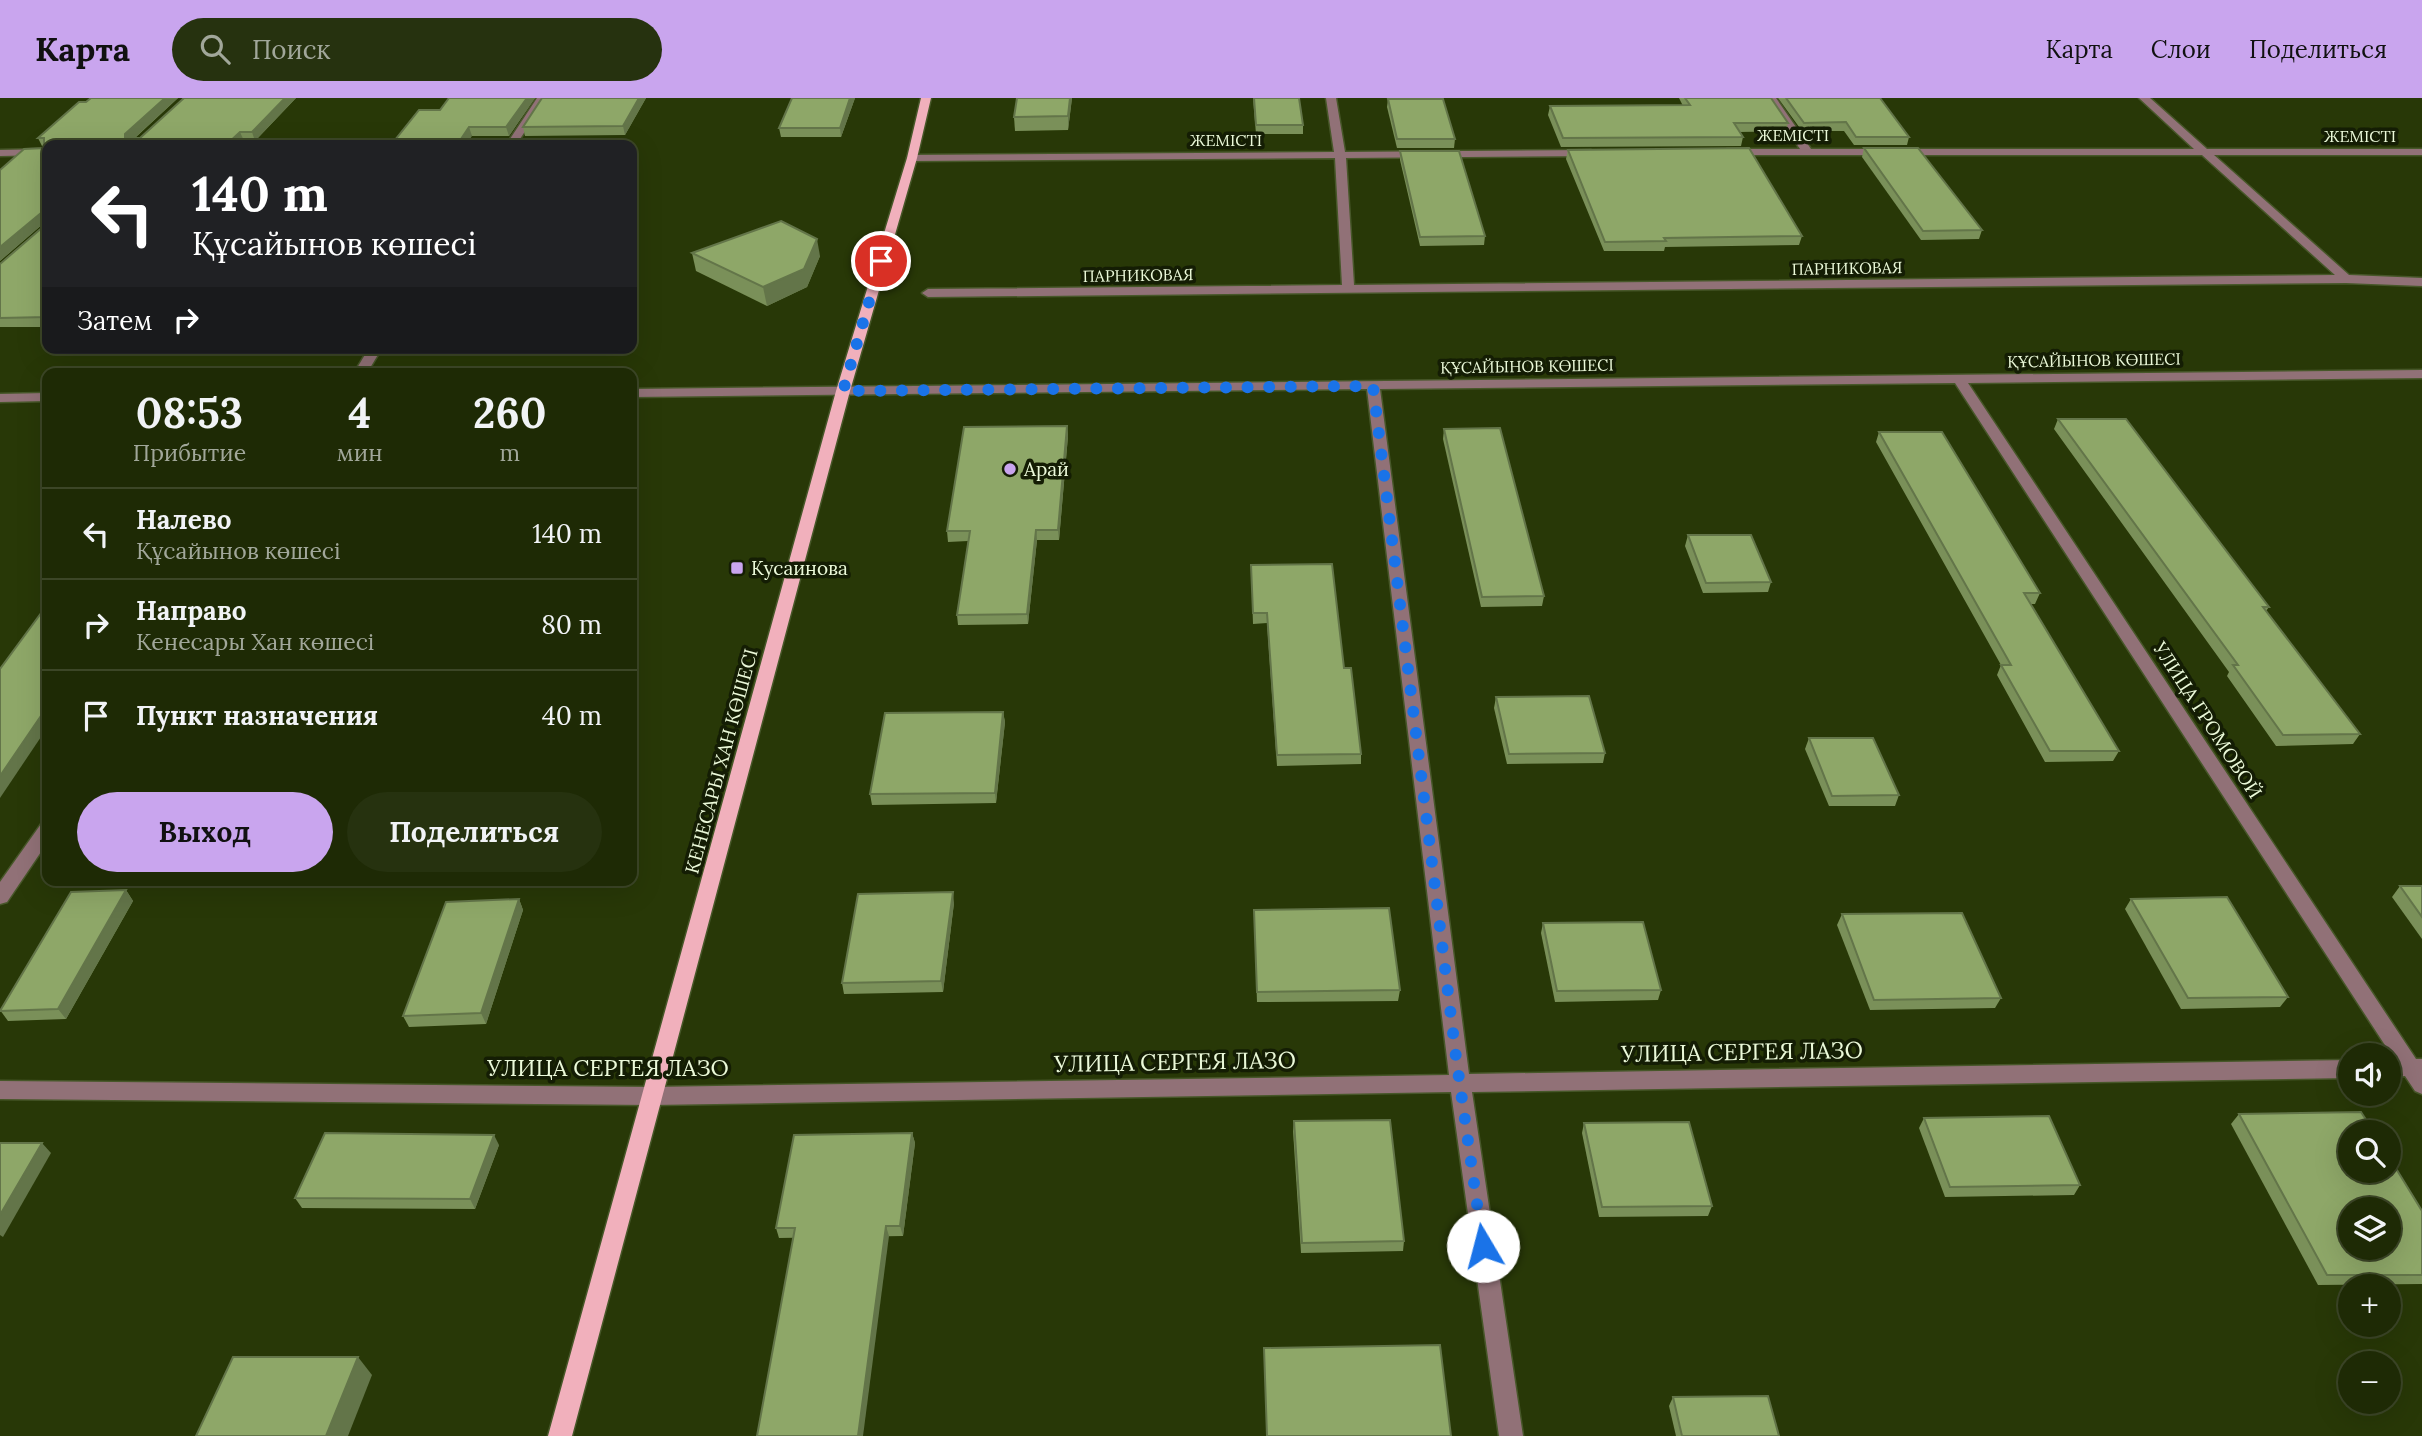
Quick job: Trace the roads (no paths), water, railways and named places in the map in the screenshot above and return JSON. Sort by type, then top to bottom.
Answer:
[{"type":"main road","name":"КЕНЕСАРЫ ХАН КӨШЕСІ","points":[[560,1436],[843,391],[912,158],[926,98]]},
{"type":"street","points":[[513,140],[542,98]]},
{"type":"street","points":[[1331,98],[1340,155],[1348,289]]},
{"type":"street","points":[[1771,98],[1807,151]]},
{"type":"street","points":[[2144,98],[2346,279]]},
{"type":"street","points":[[0,153],[42,152]]},
{"type":"street","name":"ЖЕМІСТІ","points":[[1711,152],[2422,152]]},
{"type":"street","name":"ЖЕМІСТІ","points":[[912,158],[1601,153]]},
{"type":"street","name":"ПАРНИКОВАЯ","points":[[928,293],[2346,279],[2422,282]]},
{"type":"street","name":"ҚҰСАЙЫНОВ КӨШЕСІ","points":[[637,393],[2422,374]]},
{"type":"street","name":"УЛИЦА ГРОМОВОЙ","points":[[1959,379],[2418,1073]]},
{"type":"street","points":[[1373,386],[1460,1083],[1511,1436]]},
{"type":"street","points":[[0,398],[42,397]]},
{"type":"street","points":[[0,897],[42,835]]},
{"type":"street","name":"УЛИЦА СЕРГЕЯ ЛАЗО","points":[[0,1090],[652,1096],[2338,1069]]},
{"type":"place","name":"Арай","points":[[1010,469]]},
{"type":"place","name":"Кусаинова","points":[[737,568]]}]
